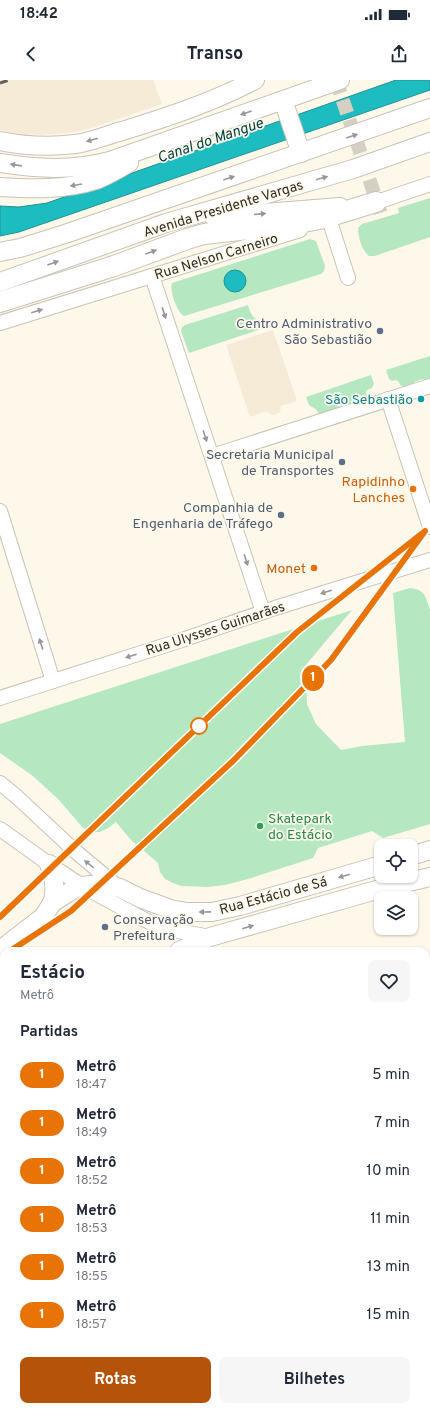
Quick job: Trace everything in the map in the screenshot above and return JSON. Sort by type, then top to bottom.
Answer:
[{"type":"highway","points":[[0,302],[114,266],[204,234],[301,223],[324,218],[376,202]]},
{"type":"main road","points":[[0,141],[32,146],[78,144],[170,117],[202,105],[255,80]]},
{"type":"main road","points":[[0,163],[43,168],[72,168],[90,166],[158,143],[285,107],[340,80]]},
{"type":"main road","points":[[285,107],[298,146]]},
{"type":"main road","name":"Avenida Presidente Vargas","points":[[0,252],[20,248],[65,234],[110,217],[178,195],[298,146],[430,108]]},
{"type":"main road","points":[[43,168],[104,150],[170,117]]},
{"type":"main road","name":"Avenida Presidente Vargas","points":[[8,279],[166,223],[353,169],[430,142]]},
{"type":"main road","points":[[0,187],[30,188],[67,186],[97,180],[155,151],[158,143]]},
{"type":"main road","points":[[178,195],[217,193],[245,195],[271,193]]},
{"type":"main road","points":[[166,223],[221,216],[333,208],[376,202]]},
{"type":"main road","points":[[418,854],[430,850]]},
{"type":"main road","points":[[49,864],[55,890],[52,904]]},
{"type":"main road","points":[[418,871],[430,865]]},
{"type":"main road","name":"Rua Estácio de Sá","points":[[82,886],[98,884],[120,888],[140,898],[170,909],[187,912],[212,912],[240,906],[374,867]]},
{"type":"main road","name":"Rua Estácio de Sá","points":[[188,947],[210,937],[380,889],[430,877]]},
{"type":"main road","points":[[380,889],[392,883]]},
{"type":"main road","points":[[4,947],[43,917],[52,904],[74,889],[82,886]]},
{"type":"street","name":"Rua Nelson Carneiro","points":[[0,323],[330,222],[376,202],[430,184]]},
{"type":"street","points":[[330,222],[348,278]]},
{"type":"street","points":[[152,276],[264,612]]},
{"type":"street","points":[[212,456],[430,386]]},
{"type":"street","points":[[388,399],[430,527]]},
{"type":"street","points":[[1,515],[53,681]]},
{"type":"street","points":[[423,562],[430,571]]},
{"type":"street","name":"Rua Ulysses Guimarães","points":[[0,698],[423,562]]},
{"type":"street","points":[[0,783],[17,797],[75,852],[120,888]]},
{"type":"street","points":[[0,829],[82,886],[156,925],[210,937]]},
{"type":"shaded area","points":[[0,80],[153,80],[162,104],[86,130],[39,135],[11,133],[0,130]]},
{"type":"shaded area","points":[[273,330],[297,401],[281,406],[280,412],[275,415],[271,415],[267,411],[250,417],[226,345]]},
{"type":"green space","points":[[430,198],[430,237],[375,256],[369,256],[362,247],[359,236],[358,228],[362,224],[399,213],[398,208]]},
{"type":"green space","points":[[310,239],[316,241],[325,266],[324,271],[321,274],[184,316],[176,306],[171,286],[172,283]]},
{"type":"green space","points":[[248,305],[253,316],[257,320],[263,322],[264,328],[189,353],[181,331],[182,327]]},
{"type":"green space","points":[[430,356],[430,380],[427,381],[423,379],[414,382],[413,386],[406,388],[400,385],[396,380],[392,381],[389,379],[386,370]]},
{"type":"green space","points":[[371,375],[374,384],[372,388],[367,390],[367,397],[364,402],[354,406],[349,403],[339,406],[337,411],[319,415],[317,410],[309,405],[306,397]]},
{"type":"green space","points":[[410,588],[419,590],[424,594],[430,610],[430,824],[383,838],[372,831],[318,848],[313,858],[225,885],[208,887],[182,886],[165,879],[160,872],[158,863],[131,840],[116,822],[100,832],[91,832],[83,828],[59,800],[33,776],[0,753],[0,724],[352,610],[305,666],[307,704],[316,724],[341,750],[362,746],[405,742],[393,593]]},
{"type":"water","points":[[396,80],[430,80],[430,90],[19,232],[0,236],[0,206],[19,207],[47,203]]},
{"type":"water","points":[[235,270],[243,273],[246,281],[243,289],[235,292],[227,289],[224,281],[227,273]]},
{"type":"tunnel","points":[[336,80],[383,220]]},
{"type":"railway","points":[[0,83],[9,80]]},
{"type":"metro line","name":"1","points":[[0,917],[297,632],[425,531],[331,660],[234,760],[71,911],[16,947]]},
{"type":"place","name":"Centro Administrativo São Sebastião","points":[[380,331]]},
{"type":"place","name":"São Sebastião","points":[[421,399]]},
{"type":"place","name":"Secretaria Municipal de Transportes","points":[[342,462]]},
{"type":"place","name":"Rapidinho Lanches","points":[[413,489]]},
{"type":"place","name":"Companhia de Engenharia de Tráfego","points":[[281,515]]},
{"type":"place","name":"Monet","points":[[314,568]]},
{"type":"place","name":"Skatepark do Estácio","points":[[260,826]]},
{"type":"place","name":"Conservação Prefeitura","points":[[105,927]]},
{"type":"water label","name":"Canal do Mangue","points":[[210,140]]}]
